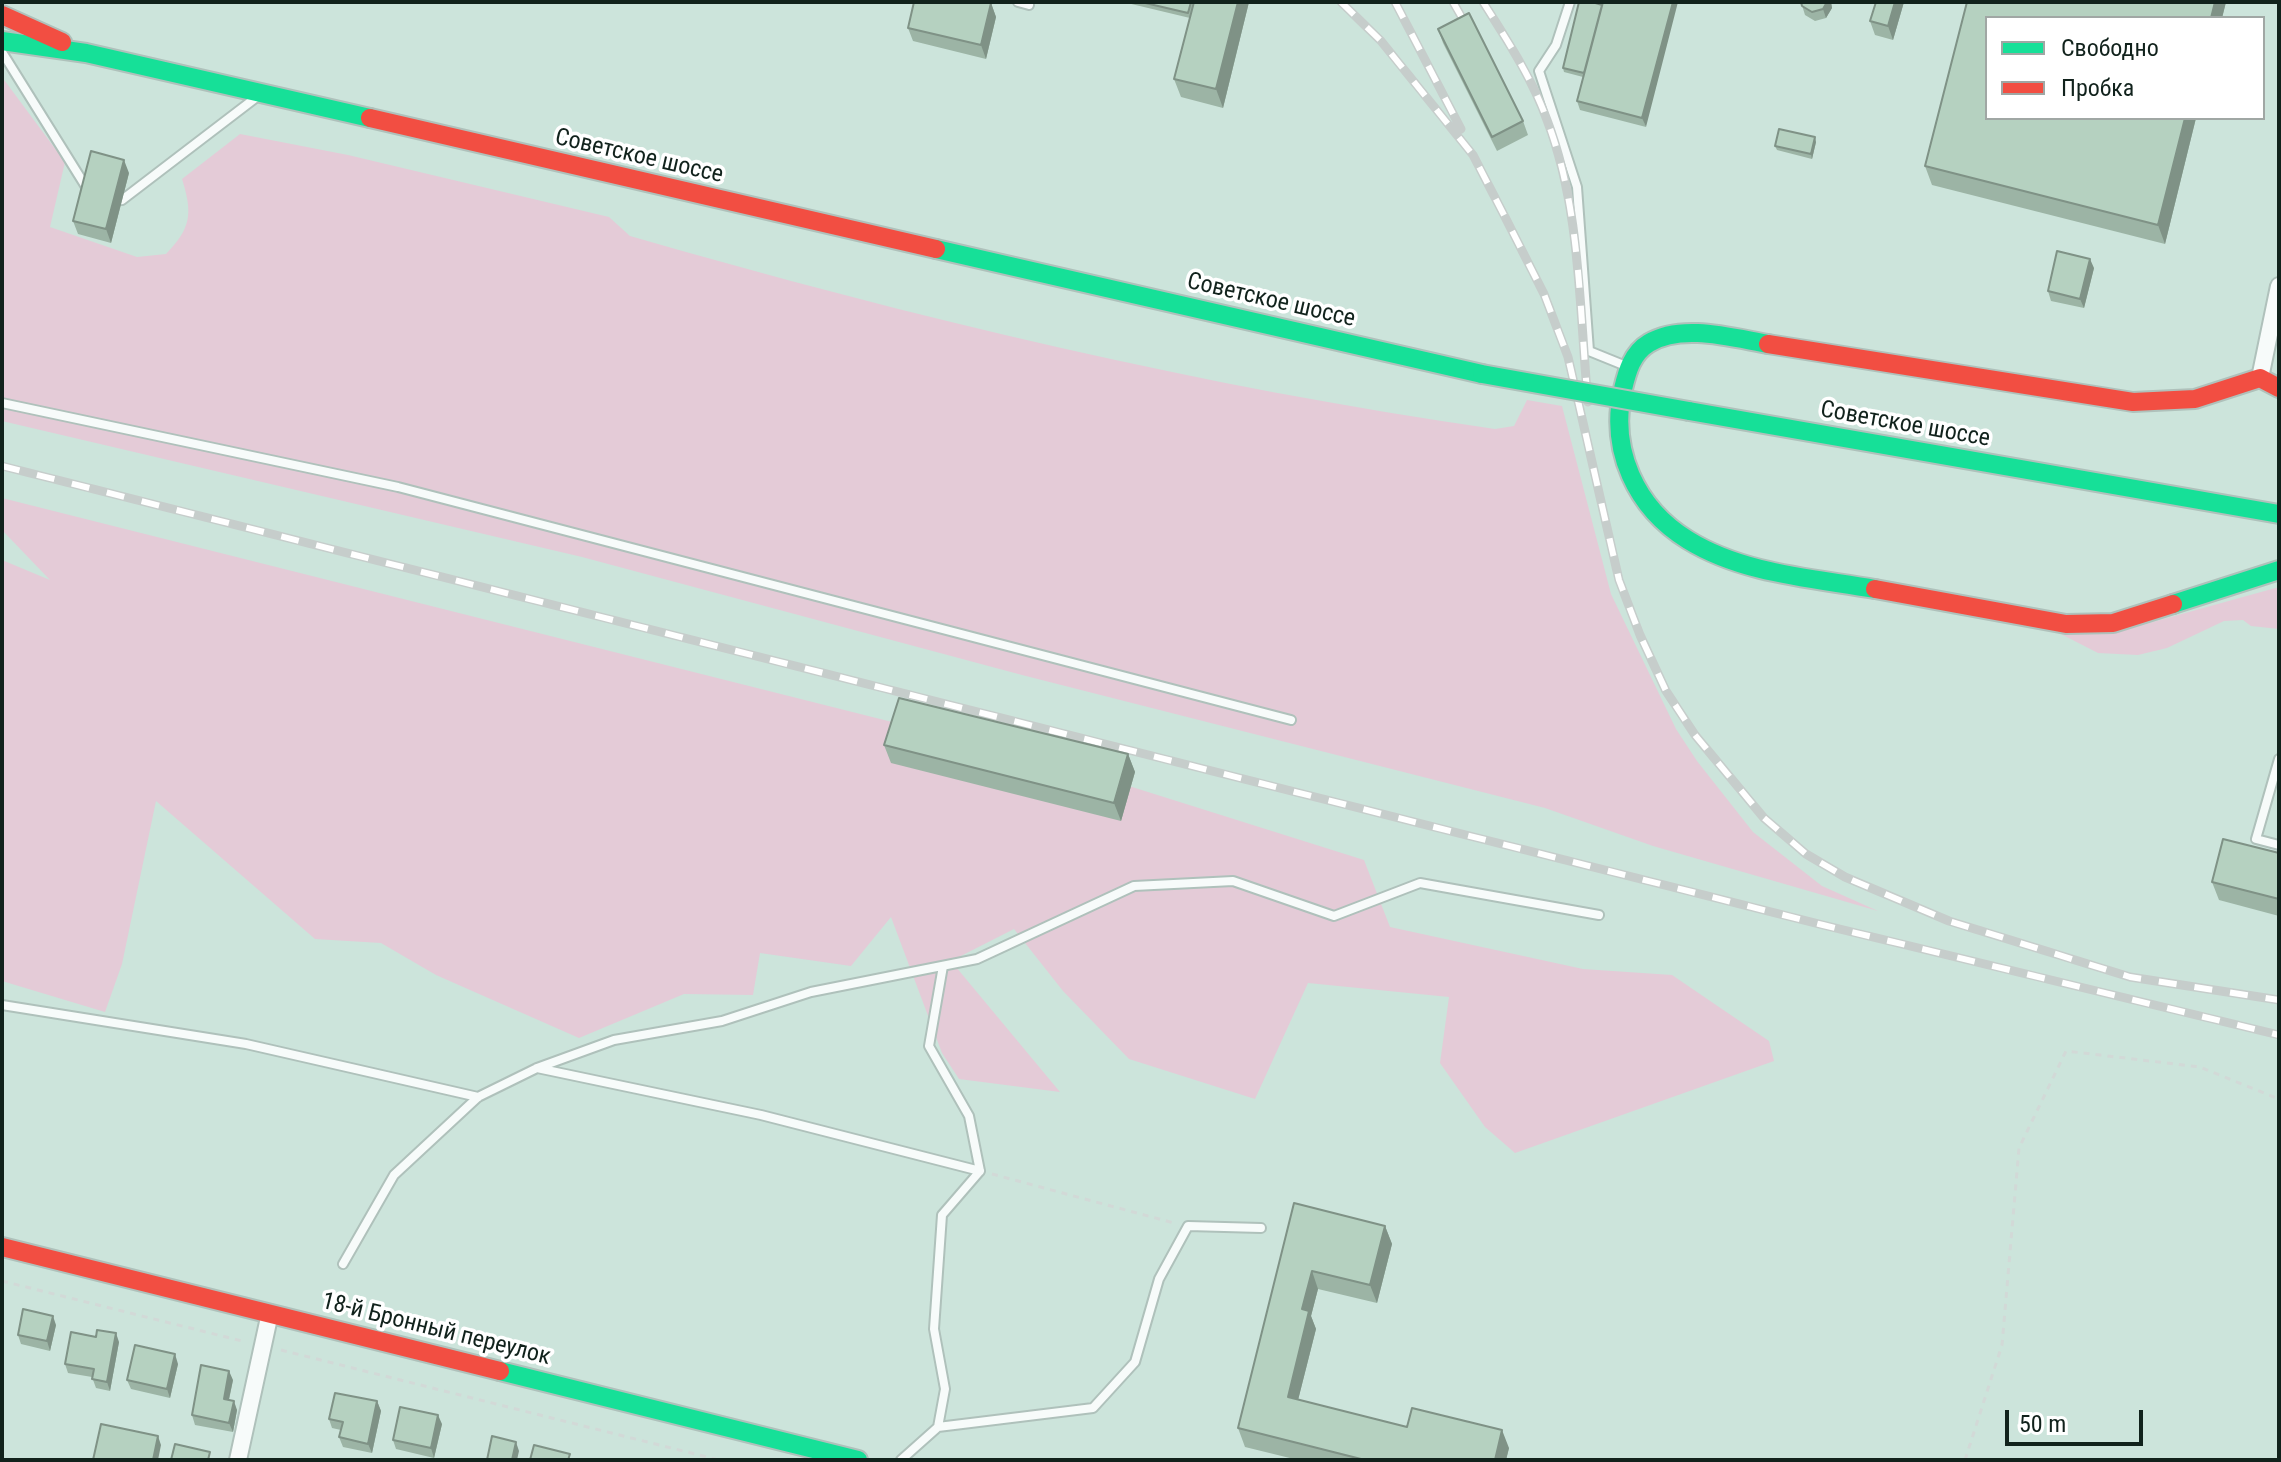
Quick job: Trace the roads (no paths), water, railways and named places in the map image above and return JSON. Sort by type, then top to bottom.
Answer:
[{"type":"main road","points":[[2,15],[86,53]]},
{"type":"main road","points":[[2,41],[86,53]]},
{"type":"main road","name":"Советское шоссе","points":[[86,53],[1482,374],[2279,514]]},
{"type":"main road","points":[[2279,388],[2260,378],[2195,399],[2133,402],[1712,335],[1671,334],[1646,344],[1626,366],[1616,430],[1623,466],[1642,497],[1668,527],[1707,553],[1740,565],[2066,624],[2113,623],[2279,570]]},
{"type":"main road","name":"18-й Бронный переулок","points":[[2,1247],[858,1460]]},
{"type":"street","points":[[2260,378],[2274,329],[2279,286]]},
{"type":"street","points":[[238,1460],[270,1313]]},
{"type":"lane","points":[[1018,2],[1029,5]]},
{"type":"lane","points":[[1570,2],[1556,45],[1539,71],[1577,187],[1589,351],[1626,366]]},
{"type":"lane","points":[[2,52],[89,192]]},
{"type":"lane","points":[[122,200],[260,95]]},
{"type":"lane","points":[[2,403],[398,487],[1291,720]]},
{"type":"lane","points":[[2279,759],[2256,839],[2279,845]]},
{"type":"lane","points":[[343,1264],[394,1175],[478,1097],[537,1068],[614,1040],[722,1021],[811,992],[977,959],[1134,886],[1233,881],[1334,916],[1420,883],[1599,915]]},
{"type":"lane","points":[[943,966],[929,1046],[969,1116],[980,1171]]},
{"type":"lane","points":[[2,1005],[246,1044],[478,1097]]},
{"type":"lane","points":[[537,1068],[761,1115],[980,1171]]},
{"type":"lane","points":[[938,1427],[945,1389],[934,1329],[942,1215],[980,1171]]},
{"type":"lane","points":[[901,1460],[938,1427],[1093,1408],[1135,1362],[1159,1279],[1188,1226],[1261,1228]]},
{"type":"railway","points":[[1341,2],[1381,41],[1473,155],[1544,294],[1568,357],[1619,580],[1640,635],[1666,691],[1695,735],[1764,818],[1806,854],[1845,877],[1949,921],[2130,977],[2279,1000]]},
{"type":"railway","points":[[1395,2],[1461,129]]},
{"type":"railway","points":[[1453,2],[1469,30]]},
{"type":"railway","points":[[1483,2],[1534,89],[1558,154],[1573,224],[1588,402]]},
{"type":"railway","points":[[2,466],[1823,925],[2279,1035]]}]
